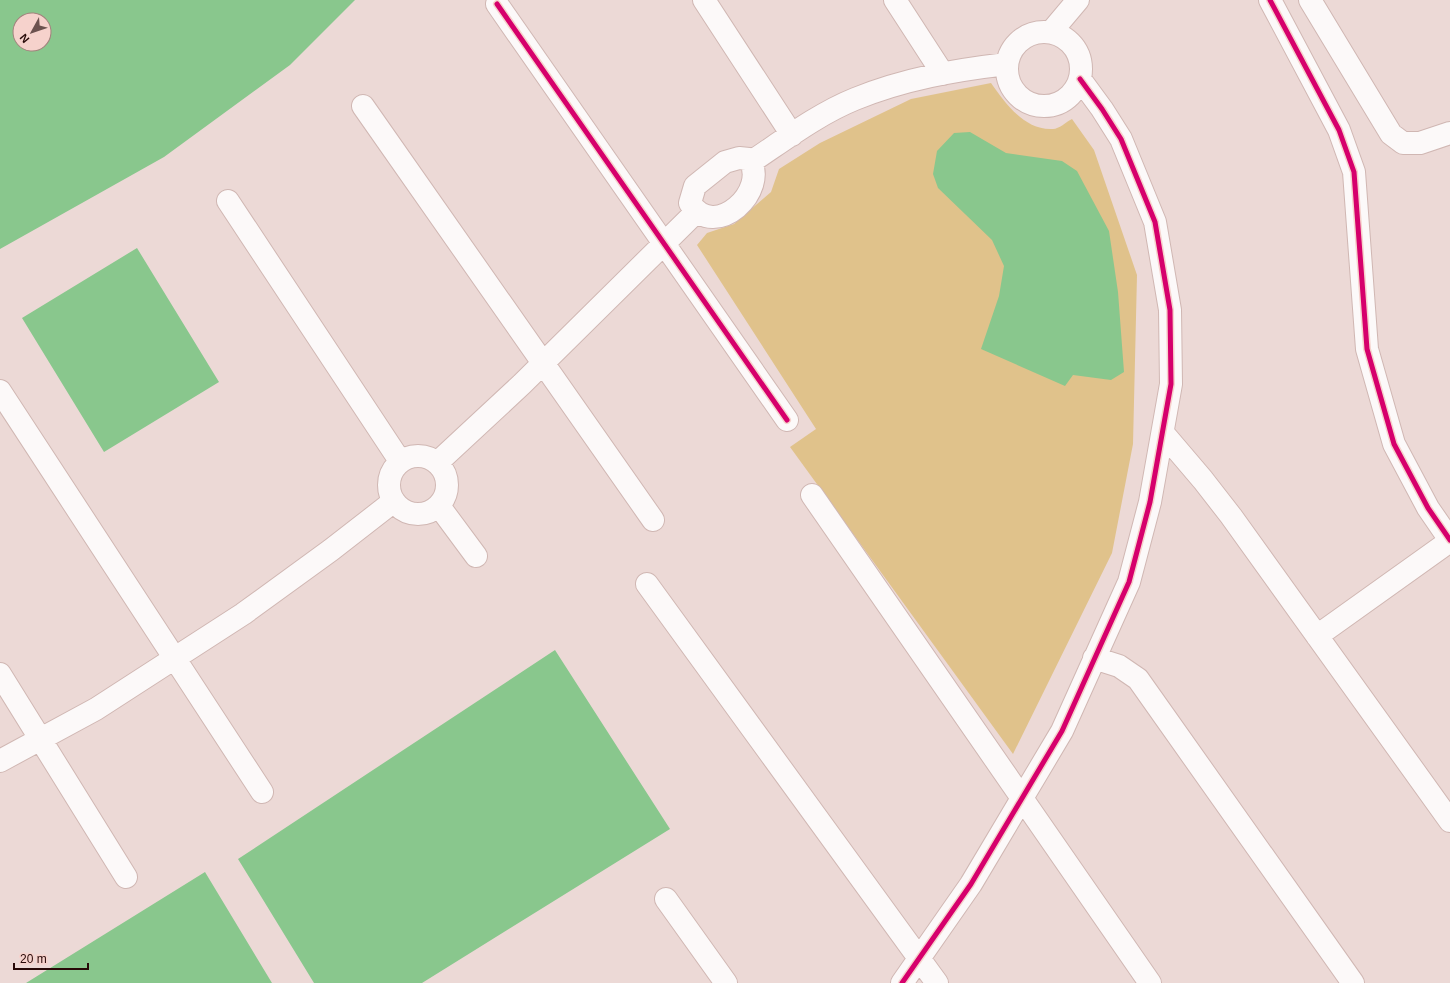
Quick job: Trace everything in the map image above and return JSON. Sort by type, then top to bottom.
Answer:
[{"type":"street","points":[[704,0],[792,135]]},
{"type":"street","points":[[895,0],[943,74]]},
{"type":"street","points":[[1051,32],[1078,0]]},
{"type":"street","points":[[1270,0],[1339,130],[1354,172],[1367,349],[1394,444],[1428,508],[1450,540],[1317,636]]},
{"type":"street","points":[[1310,0],[1391,134],[1403,143],[1420,143],[1450,133]]},
{"type":"street","points":[[497,4],[787,420]]},
{"type":"street","points":[[1038,31],[1051,32],[1063,36],[1076,49],[1082,67],[1080,79],[1075,91],[1066,100],[1055,105],[1043,106],[1031,104],[1020,97],[1012,88],[1008,76],[1007,64],[1010,52],[1017,42],[1027,35],[1038,31]]},
{"type":"street","points":[[751,162],[820,117],[855,99],[907,82],[943,74],[1007,64]]},
{"type":"street","points":[[902,983],[971,884],[1062,731],[1129,582],[1150,502],[1171,384],[1170,310],[1155,222],[1121,139],[1102,108],[1080,79]]},
{"type":"street","points":[[363,106],[653,520]]},
{"type":"street","points":[[739,158],[749,159],[754,168],[752,186],[741,204],[723,216],[704,216],[696,212],[690,203],[695,186],[725,162],[739,158]]},
{"type":"street","points":[[228,201],[400,461]]},
{"type":"street","points":[[437,463],[543,364],[696,212]]},
{"type":"street","points":[[0,392],[262,792]]},
{"type":"street","points":[[1163,433],[1231,516],[1450,821]]},
{"type":"street","points":[[419,455],[429,457],[437,463],[443,470],[447,479],[445,497],[439,506],[432,511],[422,514],[413,514],[404,511],[394,501],[388,487],[389,477],[393,468],[400,461],[409,456],[419,455]]},
{"type":"street","points":[[812,495],[1150,983]]},
{"type":"street","points":[[0,761],[96,709],[243,614],[331,550],[394,501]]},
{"type":"street","points":[[439,506],[476,556]]},
{"type":"street","points":[[648,584],[937,983]]},
{"type":"street","points":[[1094,658],[1119,666],[1138,679],[1353,983]]},
{"type":"street","points":[[0,674],[126,877]]},
{"type":"street","points":[[666,899],[726,983]]},
{"type":"shaded area","points":[[0,0],[355,0],[290,65],[164,157],[0,249]]},
{"type":"shaded area","points":[[991,83],[1009,107],[1025,121],[1033,125],[1055,129],[1072,119],[1094,150],[1137,275],[1133,444],[1112,553],[1013,754],[790,447],[816,429],[697,245],[707,233],[734,224],[771,192],[779,169],[820,143],[911,99]]},
{"type":"shaded area","points":[[970,132],[1006,153],[1062,161],[1077,171],[1109,231],[1118,292],[1124,372],[1111,380],[1073,375],[1065,386],[981,349],[999,296],[1004,266],[992,240],[938,188],[933,174],[937,151],[954,133]]},
{"type":"shaded area","points":[[137,248],[219,382],[104,452],[22,318]]},
{"type":"shaded area","points":[[555,650],[670,829],[422,983],[314,983],[238,859]]},
{"type":"shaded area","points":[[205,872],[272,983],[26,983]]},
{"type":"cycle path","points":[[1270,0],[1339,130],[1354,172],[1367,349],[1394,444],[1428,508],[1450,540]]},
{"type":"cycle path","points":[[497,4],[787,420]]},
{"type":"cycle path","points":[[902,983],[971,884],[1062,731],[1129,582],[1150,502],[1171,384],[1170,310],[1155,222],[1121,139],[1102,109],[1080,79]]}]
